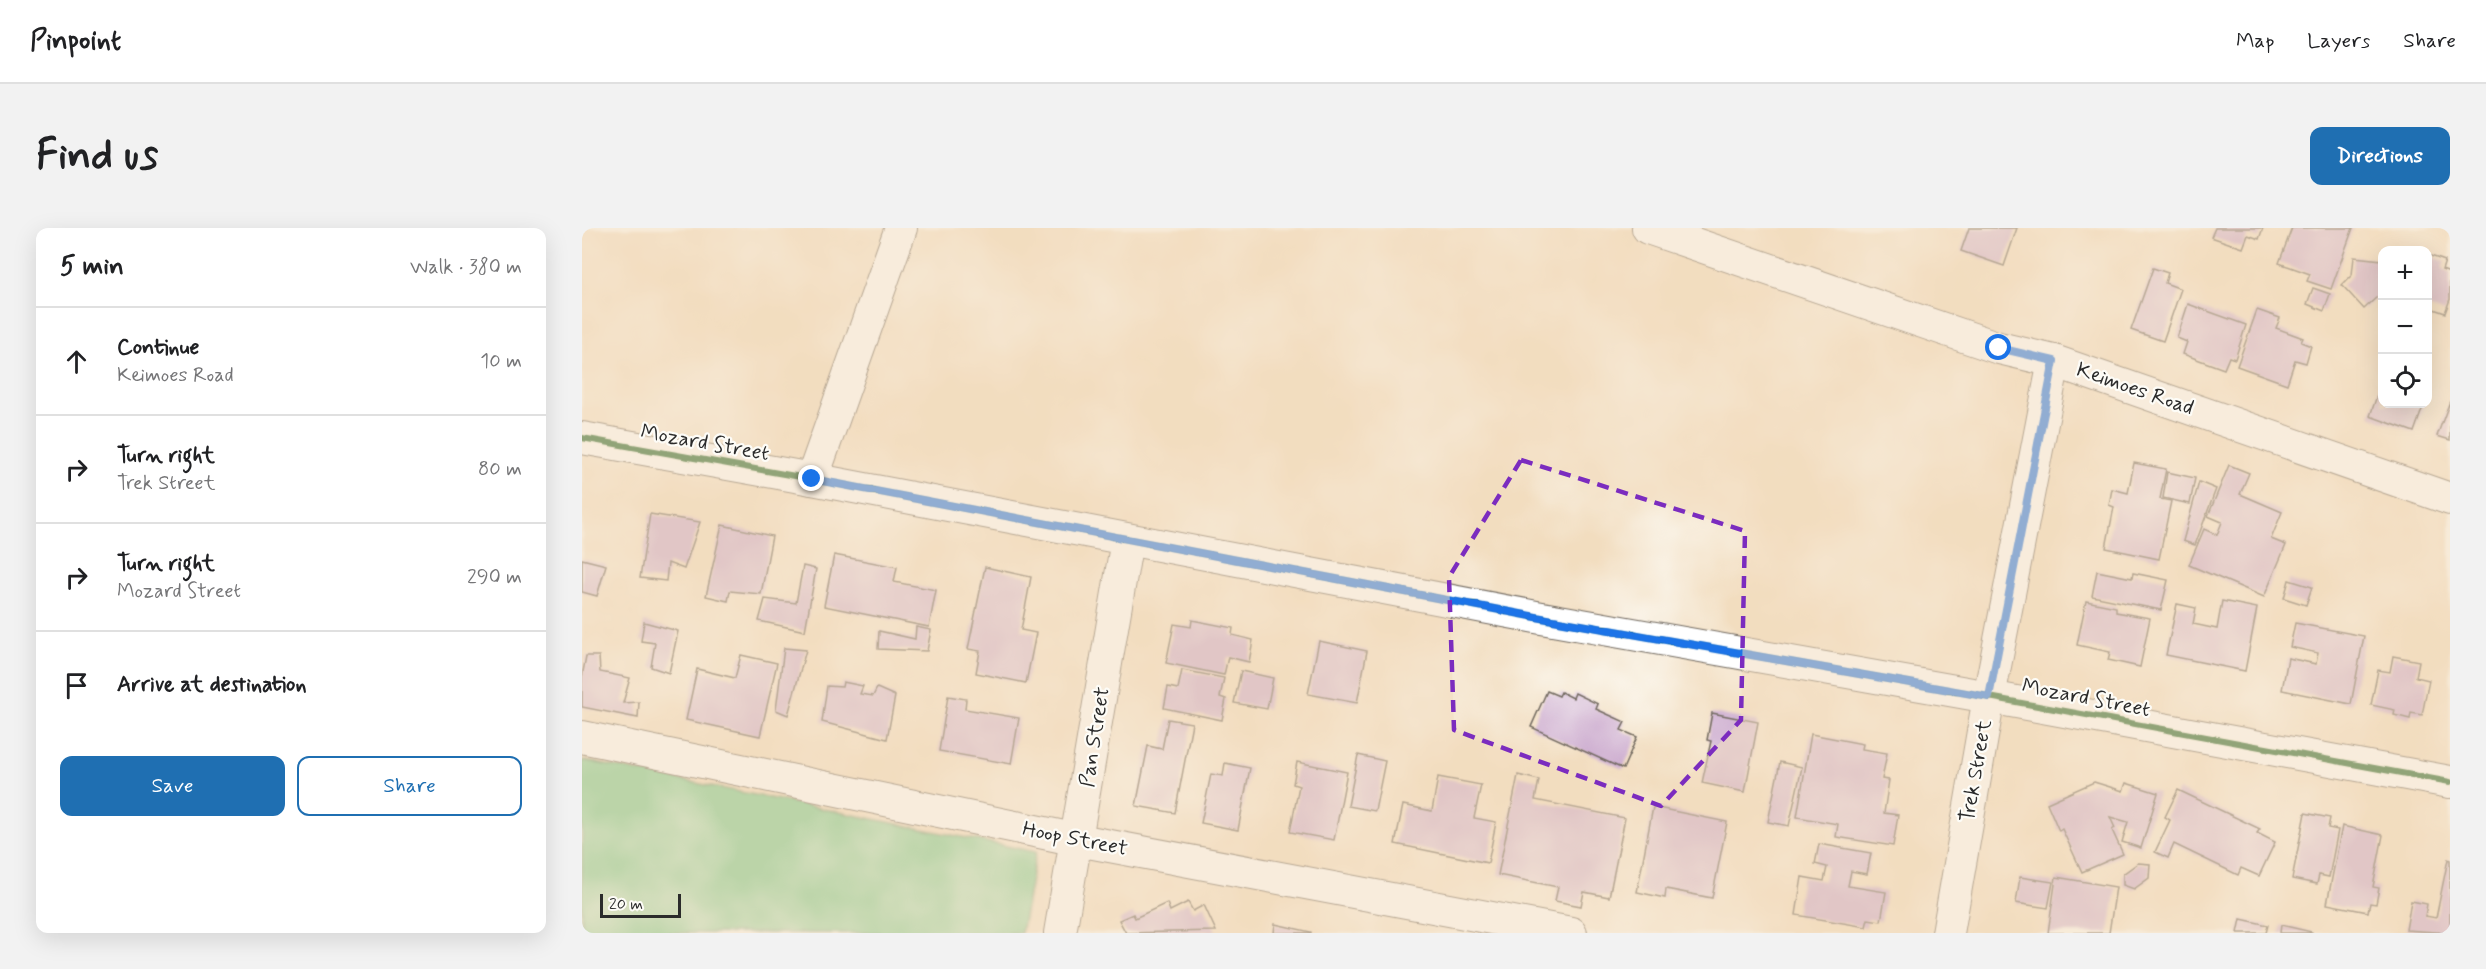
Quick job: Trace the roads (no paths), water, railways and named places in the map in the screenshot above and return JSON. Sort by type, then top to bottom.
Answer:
[{"type":"street","points":[[812,479],[901,228]]},
{"type":"street","name":"Keimoes Road","points":[[1648,228],[1999,348],[2054,361],[2450,499]]},
{"type":"street","name":"Trek Street","points":[[1948,933],[1989,697],[2054,361]]},
{"type":"street","name":"Mozard Street","points":[[582,438],[812,479],[1536,617],[2450,782]]},
{"type":"street","name":"Pan Street","points":[[1060,933],[1078,840],[1126,540]]},
{"type":"street","name":"Hoop Street","points":[[582,737],[1078,840],[1571,933]]}]
